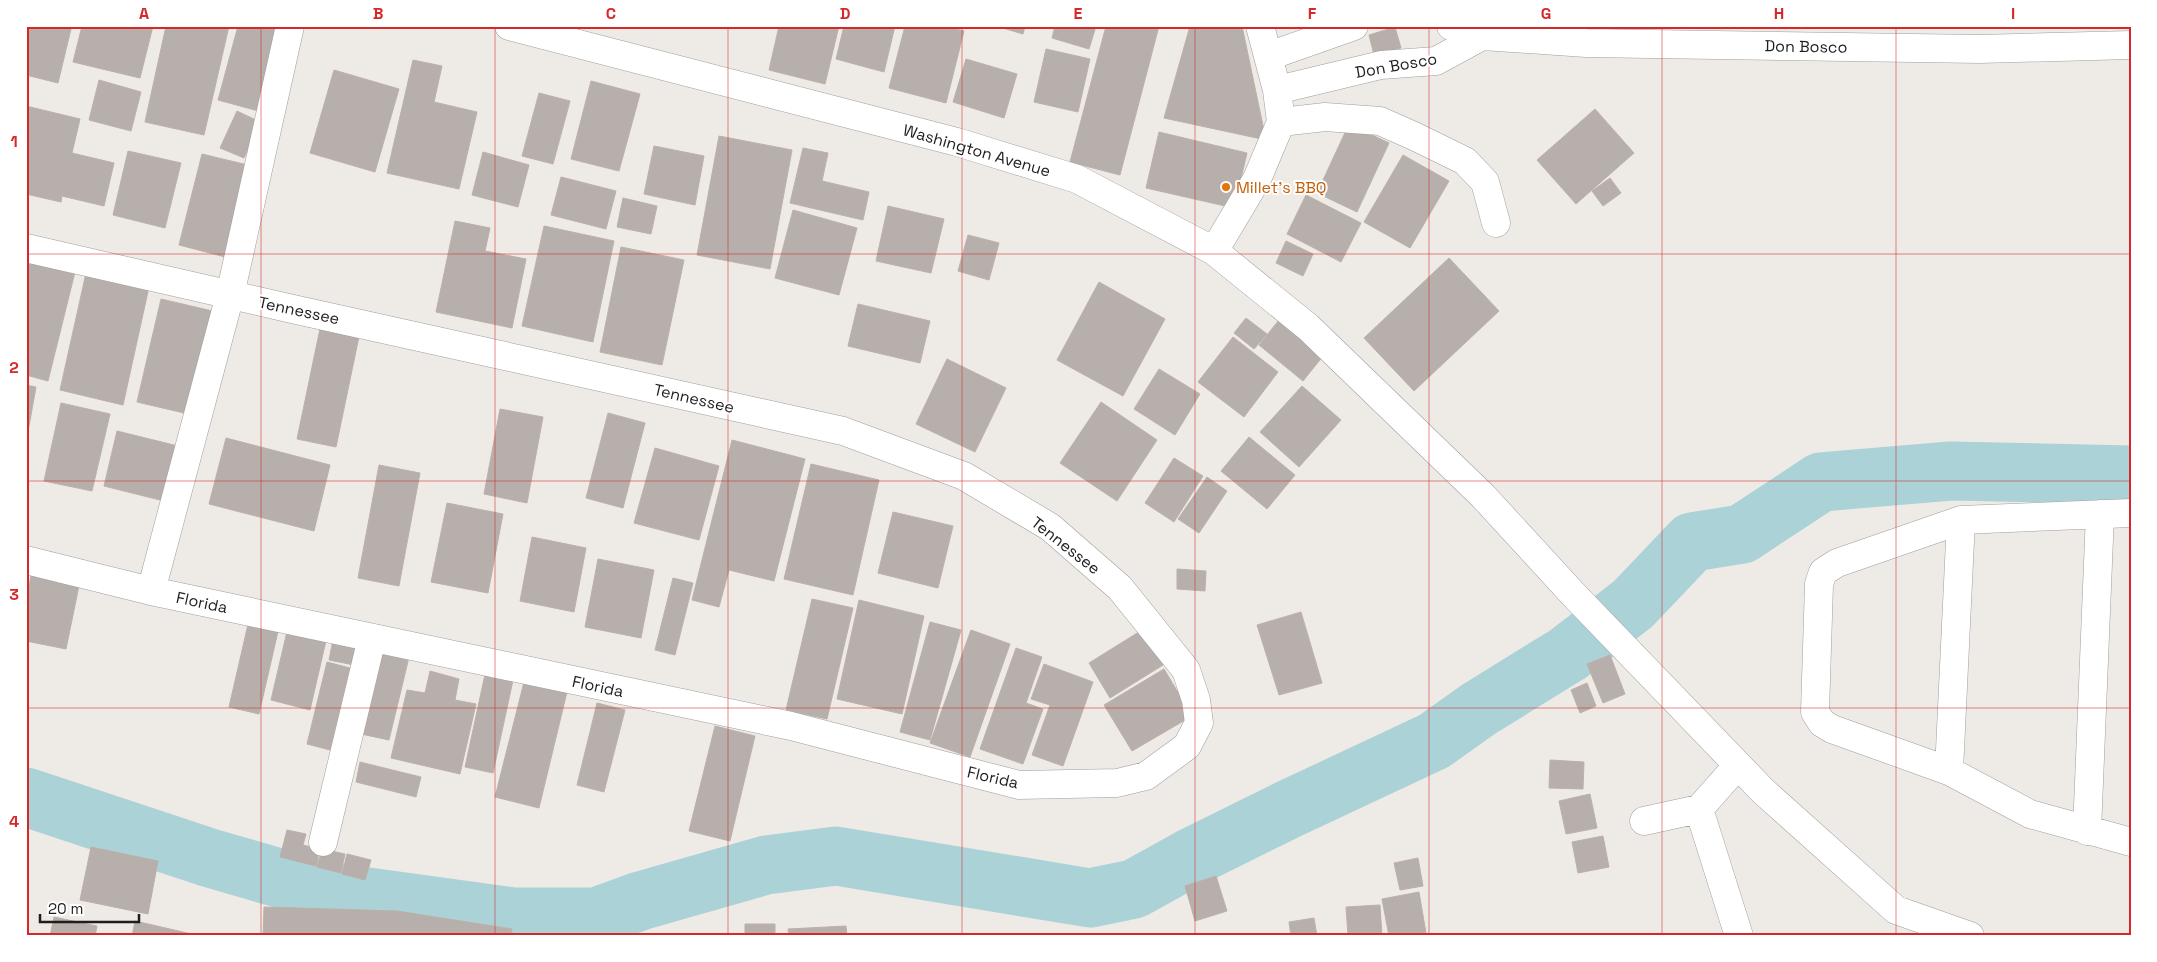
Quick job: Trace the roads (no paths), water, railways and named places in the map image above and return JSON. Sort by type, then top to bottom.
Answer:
[{"type":"street","points":[[151,591],[230,295],[290,26]]},
{"type":"street","name":"Washington Avenue","points":[[509,26],[957,142],[1077,179],[1214,251],[1308,327],[1483,496],[1573,594],[1763,791],[1898,923]]},
{"type":"street","points":[[1214,251],[1257,179],[1280,122],[1277,90],[1260,26]]},
{"type":"street","points":[[1269,56],[1354,26]]},
{"type":"street","name":"Don Bosco","points":[[1451,26],[1482,36],[1586,44],[1981,37],[2131,45]]},
{"type":"street","name":"Don Bosco","points":[[1277,90],[1381,65],[1436,61],[1482,36]]},
{"type":"street","points":[[1280,122],[1325,117],[1380,121],[1416,136],[1465,161],[1485,182],[1496,223]]},
{"type":"street","name":"Tennessee","points":[[26,248],[843,431],[964,476],[1050,528],[1120,588],[1186,670],[1196,700],[1199,723],[1187,746],[1168,762]]},
{"type":"street","points":[[2131,513],[1961,520],[1837,563],[1823,572],[1819,584],[1815,712],[1822,723],[1832,729],[1949,771],[2030,814],[2131,842]]},
{"type":"street","points":[[2087,831],[2100,514]]},
{"type":"street","points":[[1949,771],[1961,520]]},
{"type":"street","name":"Florida","points":[[26,560],[151,591],[791,726],[1019,785],[1117,783],[1146,776],[1168,762]]},
{"type":"street","points":[[323,842],[372,638]]},
{"type":"street","points":[[1644,821],[1699,809],[1738,765]]},
{"type":"street","points":[[1699,809],[1739,936]]},
{"type":"street","points":[[1898,923],[1970,936]]},
{"type":"waterway","points":[[26,797],[210,858],[324,891],[513,917],[596,917],[640,901],[766,865],[836,856],[1090,898],[1134,889],[1190,858],[1289,809],[1434,741],[1479,709],[1568,654],[1633,604],[1692,542],[1742,534],[1821,482],[1951,471],[2131,475]]},
{"type":"place","name":"Millet's BBQ","points":[[1226,187]]}]
